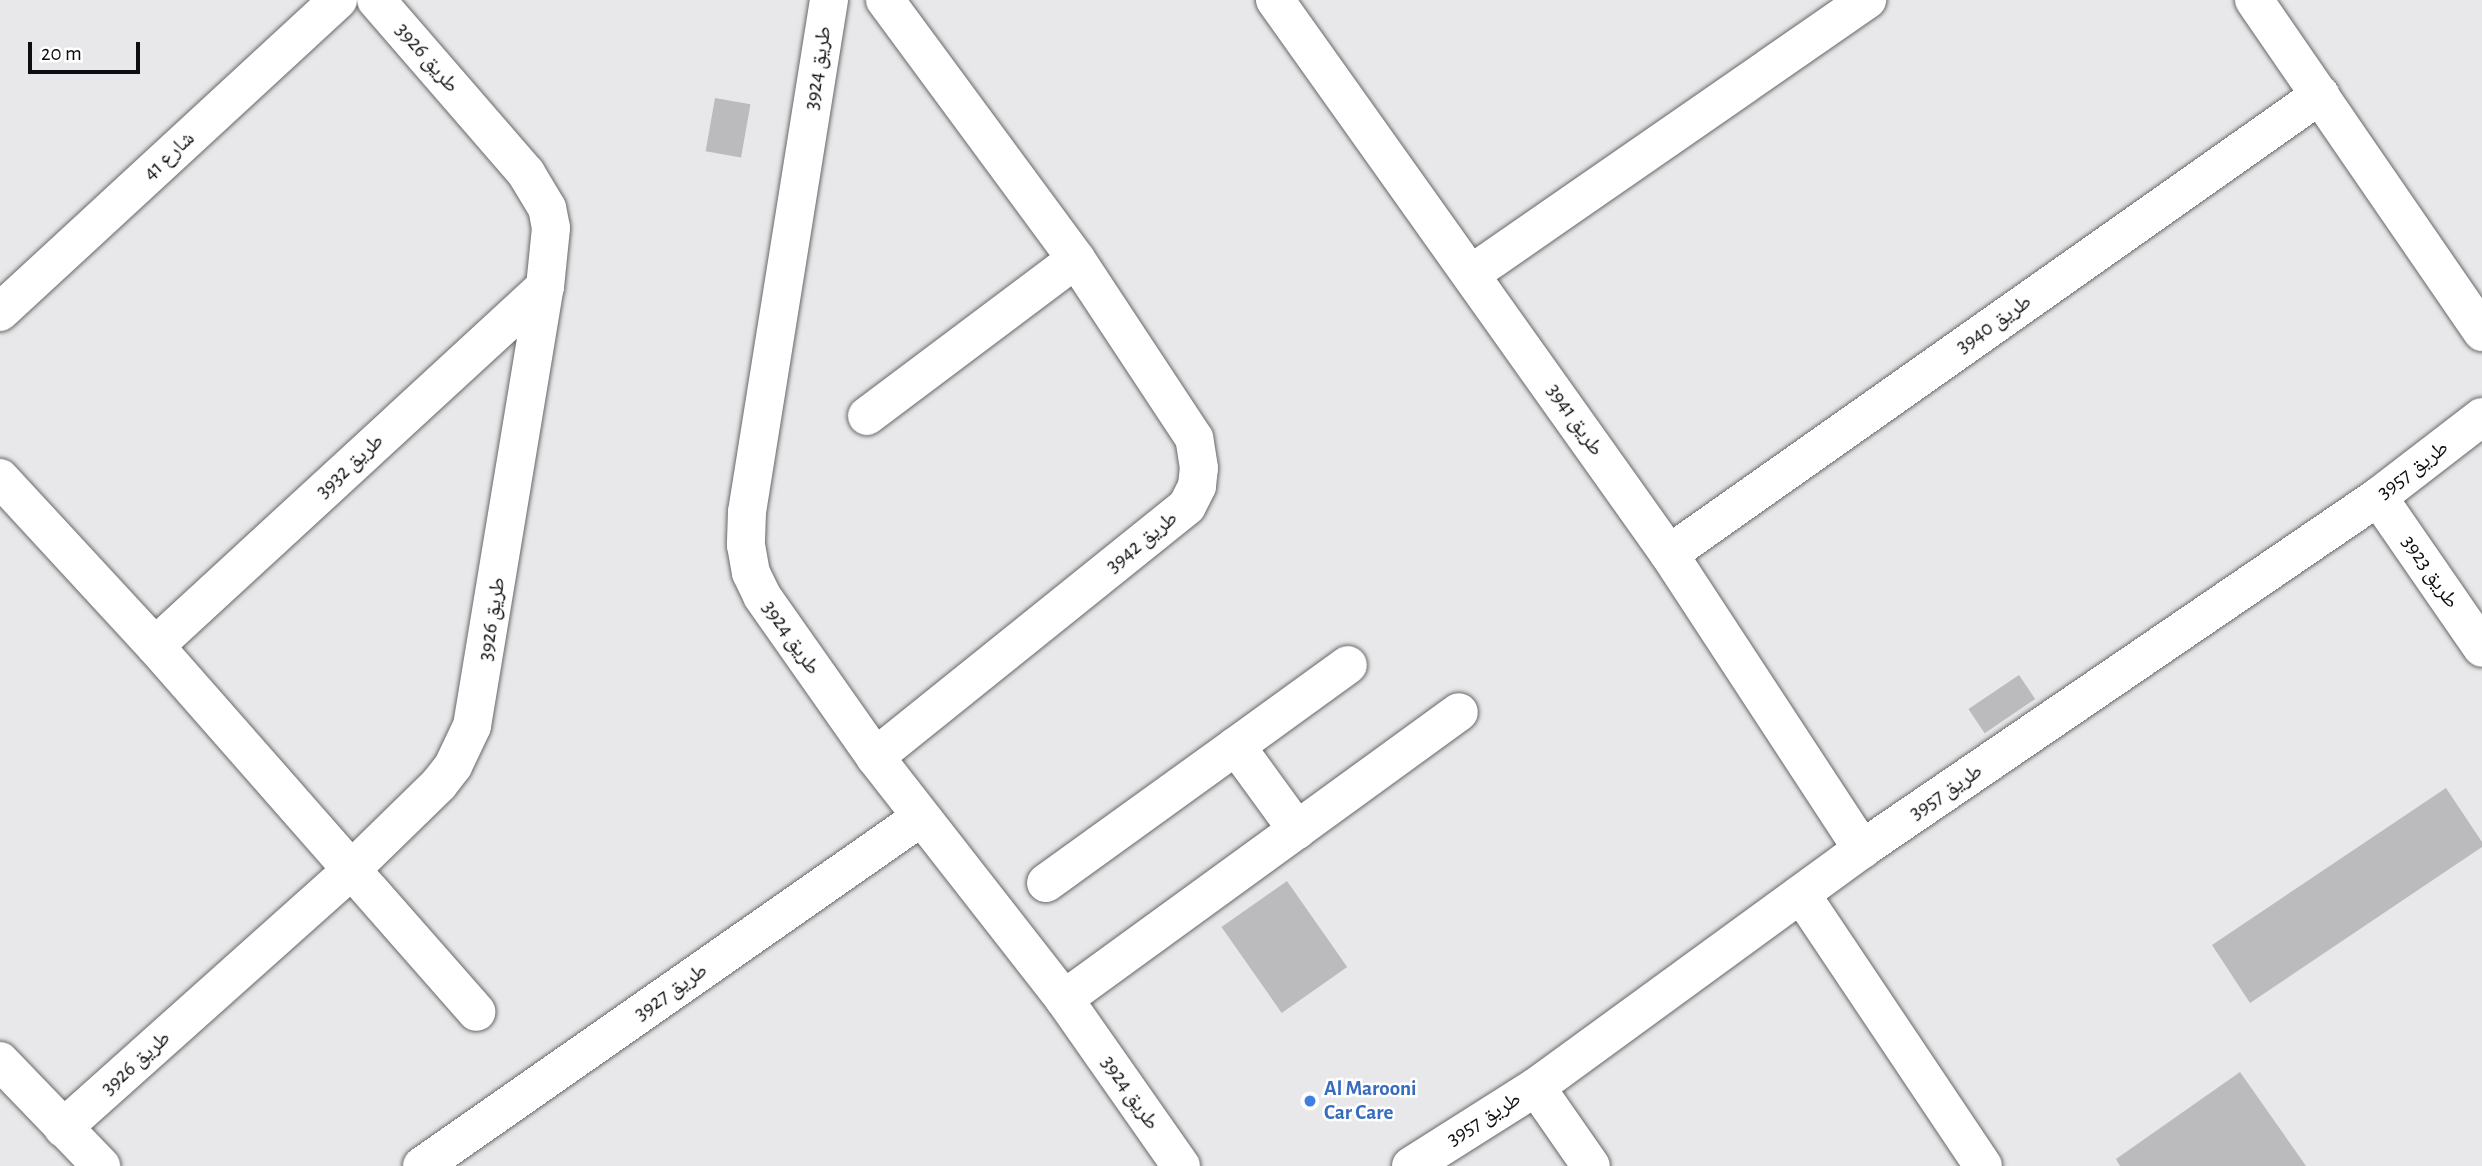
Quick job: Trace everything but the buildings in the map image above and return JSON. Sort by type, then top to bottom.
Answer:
[{"type":"street","name":"شارع 41","points":[[0,312],[338,0]]},
{"type":"street","name":"طريق 3926","points":[[63,1128],[350,871],[439,784],[453,766],[472,726],[545,287],[551,228],[538,189],[376,0]]},
{"type":"street","name":"طريق 3924","points":[[829,0],[747,512],[746,545],[751,573],[762,596],[875,757],[1064,999],[1181,1166]]},
{"type":"street","name":"طريق 3942","points":[[875,757],[1187,506],[1197,486],[1199,468],[1194,438],[1076,259],[885,0]]},
{"type":"street","points":[[1471,274],[1867,0]]},
{"type":"street","points":[[2254,0],[2482,332]]},
{"type":"street","name":"طريق 3941","points":[[1286,4],[1471,274],[1669,554],[1862,849]]},
{"type":"street","name":"طريق 3940","points":[[1669,554],[2320,95]]},
{"type":"street","points":[[867,416],[1076,259]]},
{"type":"street","name":"طريق 3932","points":[[155,646],[545,287]]},
{"type":"street","name":"طريق 3957","points":[[1411,1166],[1536,1087],[1862,849],[2378,497],[2482,417]]},
{"type":"street","points":[[0,478],[155,646],[476,1012]]},
{"type":"street","name":"طريق 3923","points":[[2378,497],[2482,648]]},
{"type":"street","points":[[1045,883],[1348,665]]},
{"type":"street","points":[[1064,999],[1459,712]]},
{"type":"street","points":[[1236,746],[1297,830]]},
{"type":"street","name":"طريق 3927","points":[[422,1166],[920,818]]},
{"type":"street","points":[[1801,894],[1983,1166]]},
{"type":"street","points":[[0,1061],[101,1166]]},
{"type":"street","points":[[1536,1087],[1591,1166]]},
{"type":"place","name":"Al Marooni Car Care","points":[[1310,1101]]}]
